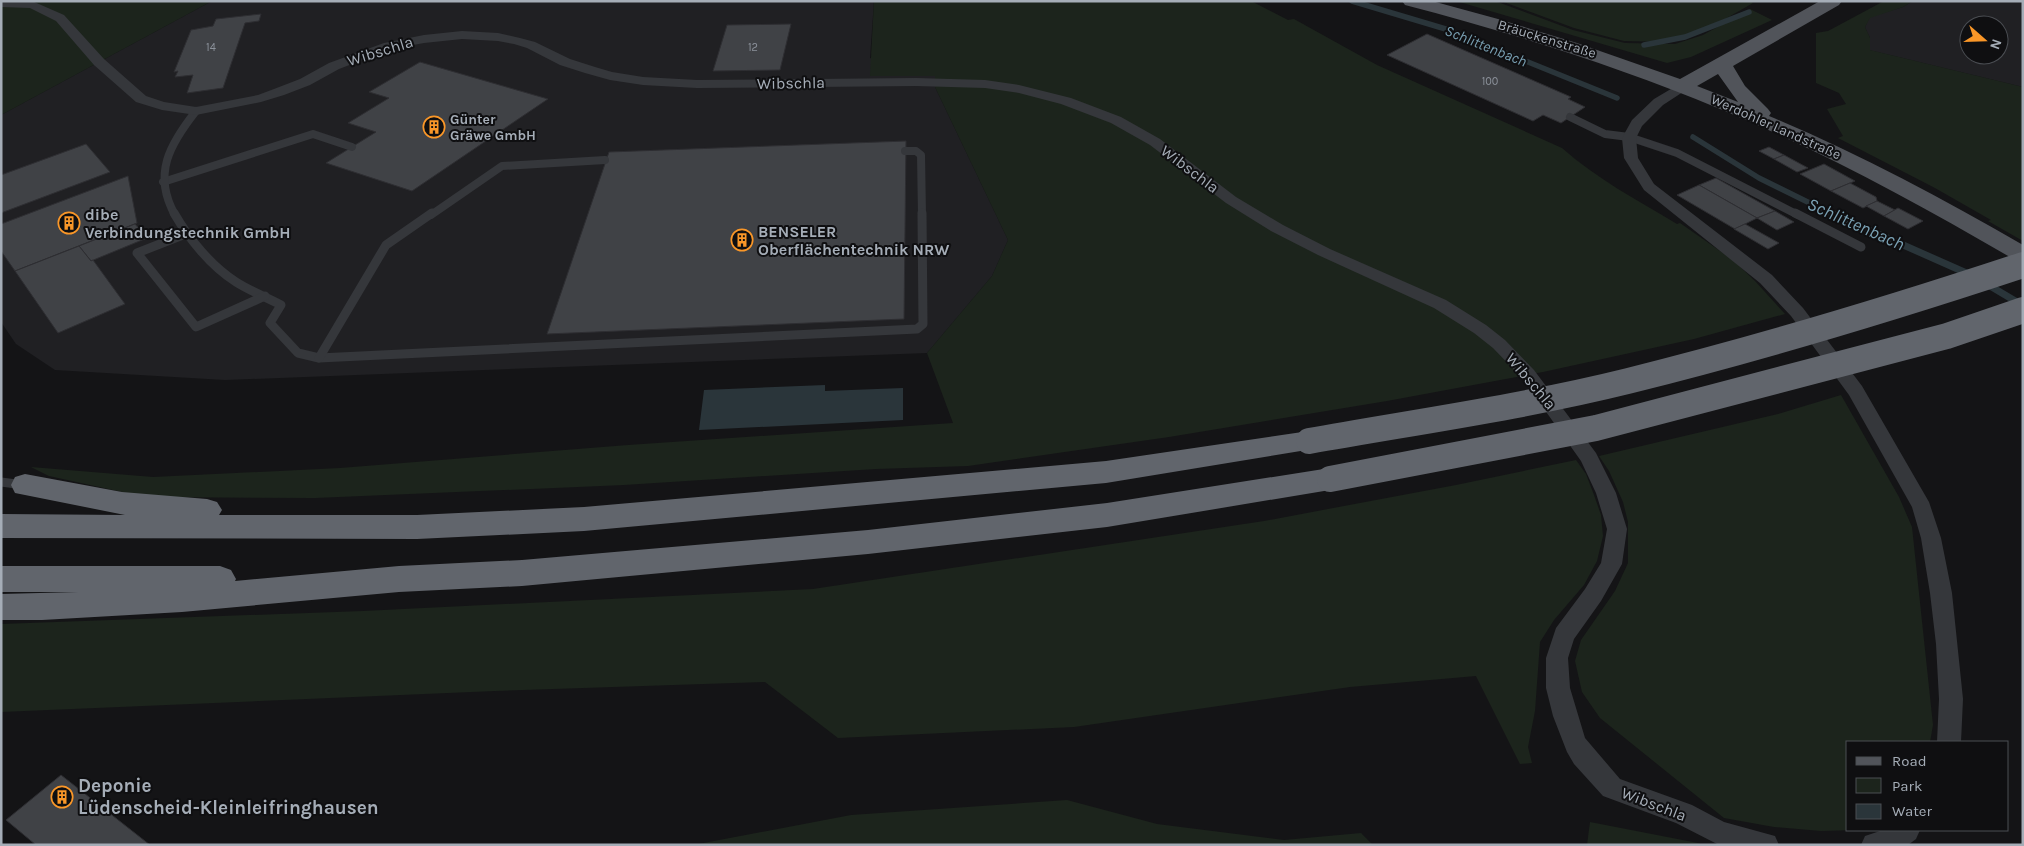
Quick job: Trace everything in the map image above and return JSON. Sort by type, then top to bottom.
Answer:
[{"type":"highway","points":[[1,526],[417,528],[593,518],[1106,472],[1309,441],[1530,402],[1628,381],[1891,309],[2023,265]]},
{"type":"highway","points":[[1,607],[42,607],[182,599],[399,579],[532,572],[878,541],[1107,515],[1330,479],[1596,428],[1947,336],[2023,310]]},
{"type":"highway","points":[[13,484],[122,504],[417,528]]},
{"type":"highway","points":[[1,579],[399,579]]},
{"type":"main road","name":"Bräuckenstraße","points":[[1411,1],[1478,18],[1559,42],[1680,87]]},
{"type":"main road","name":"Werdohler Landstraße","points":[[1680,87],[1833,1]]},
{"type":"main road","points":[[1722,63],[1730,82],[1740,94],[1772,122]]},
{"type":"main road","name":"Werdohler Landstraße","points":[[1680,87],[1772,122],[1880,175],[2023,255]]},
{"type":"street","name":"Wibschla","points":[[1,3],[32,6],[60,18],[99,62],[141,99],[162,106],[196,111],[261,98],[279,92],[305,82],[334,66],[388,46],[424,38],[462,35],[498,37],[516,41],[530,45],[565,62],[590,70],[610,76],[643,81],[697,84],[906,82],[977,84],[1019,89],[1066,101],[1116,120],[1155,142],[1231,200],[1277,228],[1324,252],[1440,304],[1480,329],[1499,344],[1528,374],[1589,458],[1606,493],[1617,529],[1611,564],[1593,596],[1564,635],[1557,658],[1558,688],[1565,716],[1576,744],[1583,756],[1612,788],[1683,814],[1720,833],[1766,845]]},
{"type":"street","points":[[1680,87],[1662,98],[1642,118],[1629,137],[1629,149],[1636,168],[1649,187],[1766,279],[1797,312],[1856,391],[1922,508],[1931,538],[1941,593],[1947,644],[1951,699],[1949,741]]},
{"type":"street","points":[[1874,845],[1896,838],[1906,831]]},
{"type":"lane","points":[[196,111],[173,145],[166,161],[163,182],[165,194],[174,215],[224,274],[242,286],[281,305],[270,323],[298,353],[320,358],[917,330],[923,324],[921,155],[916,151],[905,151]]},
{"type":"lane","points":[[1570,117],[1605,134],[1629,137],[1677,153],[1861,247]]},
{"type":"lane","points":[[163,182],[313,134],[352,147]]},
{"type":"lane","points":[[320,358],[386,245],[502,166],[605,160]]},
{"type":"lane","points":[[188,233],[137,254],[196,326],[265,296]]},
{"type":"shaded area","points":[[212,1],[874,1],[870,58],[935,76],[935,87],[1008,240],[992,276],[927,353],[225,380],[55,370],[16,344],[1,322],[1,115]]},
{"type":"shaded area","points":[[1913,1],[2023,1],[2023,87],[1869,50],[1870,38],[1865,27],[1870,17],[1903,7]]},
{"type":"green space","points":[[1,1],[212,1],[1,115]]},
{"type":"green space","points":[[874,1],[1251,1],[1288,20],[1294,19],[1377,65],[1562,148],[1632,198],[1677,224],[1680,223],[1733,260],[1785,314],[1694,339],[1543,372],[1387,401],[1169,437],[968,466],[876,469],[624,485],[315,498],[145,497],[49,476],[31,467],[153,477],[340,468],[628,445],[953,423],[927,353],[992,276],[1008,240],[935,87],[935,76],[870,76]]},
{"type":"green space","points":[[1456,1],[1495,1],[1573,30],[1625,43],[1675,44],[1703,35],[1750,9],[1772,20],[1691,57],[1667,63]]},
{"type":"green space","points":[[1501,1],[1750,1],[1753,3],[1699,34],[1672,42],[1624,41],[1574,28]]},
{"type":"green space","points":[[1884,1],[1913,1],[1903,7],[1870,18],[1865,27],[1870,38],[1870,50],[2023,87],[2023,241],[1935,188],[1838,138],[1843,136],[1827,109],[1846,104],[1839,93],[1816,83],[1816,33],[1828,31]]},
{"type":"green space","points":[[1841,395],[1899,497],[1912,527],[1933,725],[1930,741],[1846,741],[1846,830],[1821,831],[1774,827],[1724,818],[1600,718],[1582,692],[1575,661],[1581,640],[1615,591],[1628,563],[1628,522],[1623,502],[1609,471],[1599,456],[1778,414]]},
{"type":"green space","points":[[1576,460],[1586,474],[1594,495],[1601,515],[1603,536],[1597,561],[1584,585],[1554,620],[1540,642],[1535,711],[1528,747],[1532,763],[1520,764],[1476,676],[1350,687],[1074,727],[838,738],[765,682],[495,691],[1,712],[1,624],[363,611],[813,589],[1264,521],[1456,485]]},
{"type":"green space","points":[[1067,800],[1157,824],[1284,840],[1361,833],[1373,845],[693,845],[851,815]]},
{"type":"green space","points":[[1590,822],[1698,843],[1704,845],[1587,845]]},
{"type":"water","points":[[825,385],[825,391],[903,388],[903,420],[699,430],[704,390]]},
{"type":"building","points":[[261,14],[259,21],[245,23],[223,88],[187,93],[193,75],[175,77],[178,71],[174,72],[191,30],[213,26],[216,19]]},
{"type":"building","points":[[791,24],[780,70],[713,71],[727,25]]},
{"type":"building","points":[[1427,34],[1571,97],[1568,99],[1585,107],[1561,123],[1543,115],[1533,121],[1387,55]]},
{"type":"building","name":"Günter Gräwe GmbH","points":[[420,62],[548,99],[412,191],[326,163],[376,132],[348,123],[389,98],[369,92]]},
{"type":"building","name":"BENSELER Oberflächentechnik NRW","points":[[906,141],[904,319],[547,334],[609,152]]},
{"type":"building","points":[[86,144],[110,172],[1,213],[1,175]]},
{"type":"building","points":[[1769,147],[1784,155],[1774,159],[1759,151]]},
{"type":"building","points":[[1784,155],[1808,168],[1797,172],[1774,159]]},
{"type":"building","points":[[1824,164],[1855,181],[1831,191],[1800,174]]},
{"type":"building","name":"dibe Verbindungstechnik GmbH","points":[[128,176],[137,223],[15,271],[1,251],[1,224]]},
{"type":"building","points":[[1716,178],[1775,211],[1757,218],[1699,185]]},
{"type":"building","points":[[1850,183],[1876,197],[1877,201],[1863,208],[1831,191]]},
{"type":"building","points":[[1699,185],[1757,218],[1735,229],[1677,195]]},
{"type":"building","points":[[1877,201],[1895,210],[1884,216],[1866,206]]},
{"type":"building","points":[[1898,208],[1923,221],[1908,229],[1884,216]]},
{"type":"building","points":[[1775,211],[1794,222],[1777,230],[1757,218]]},
{"type":"building","points":[[135,224],[147,238],[91,261],[79,246]]},
{"type":"building","points":[[1745,224],[1779,243],[1768,249],[1734,229]]},
{"type":"building","points":[[79,246],[91,261],[93,260],[125,304],[58,333],[15,271]]},
{"type":"building","name":"Deponie Lüdenscheid-Kleinleifringhausen","points":[[61,775],[150,845],[36,845],[6,820]]},
{"type":"waterway","name":"Schlittenbach","points":[[1352,1],[1449,30],[1617,98]]},
{"type":"waterway","points":[[1644,45],[1685,37],[1749,12]]},
{"type":"waterway","name":"Schlittenbach","points":[[1693,137],[1759,178],[1834,215]]},
{"type":"waterway","name":"Schlittenbach","points":[[1831,213],[1971,275]]},
{"type":"waterway","name":"Schlittenbach","points":[[1985,283],[2022,305]]},
{"type":"place","name":"Günter Gräwe GmbH","points":[[434,127]]},
{"type":"place","name":"dibe Verbindungstechnik GmbH","points":[[69,223]]},
{"type":"place","name":"BENSELER Oberflächentechnik NRW","points":[[742,240]]},
{"type":"place","name":"Deponie Lüdenscheid-Kleinleifringhausen","points":[[62,797]]}]
